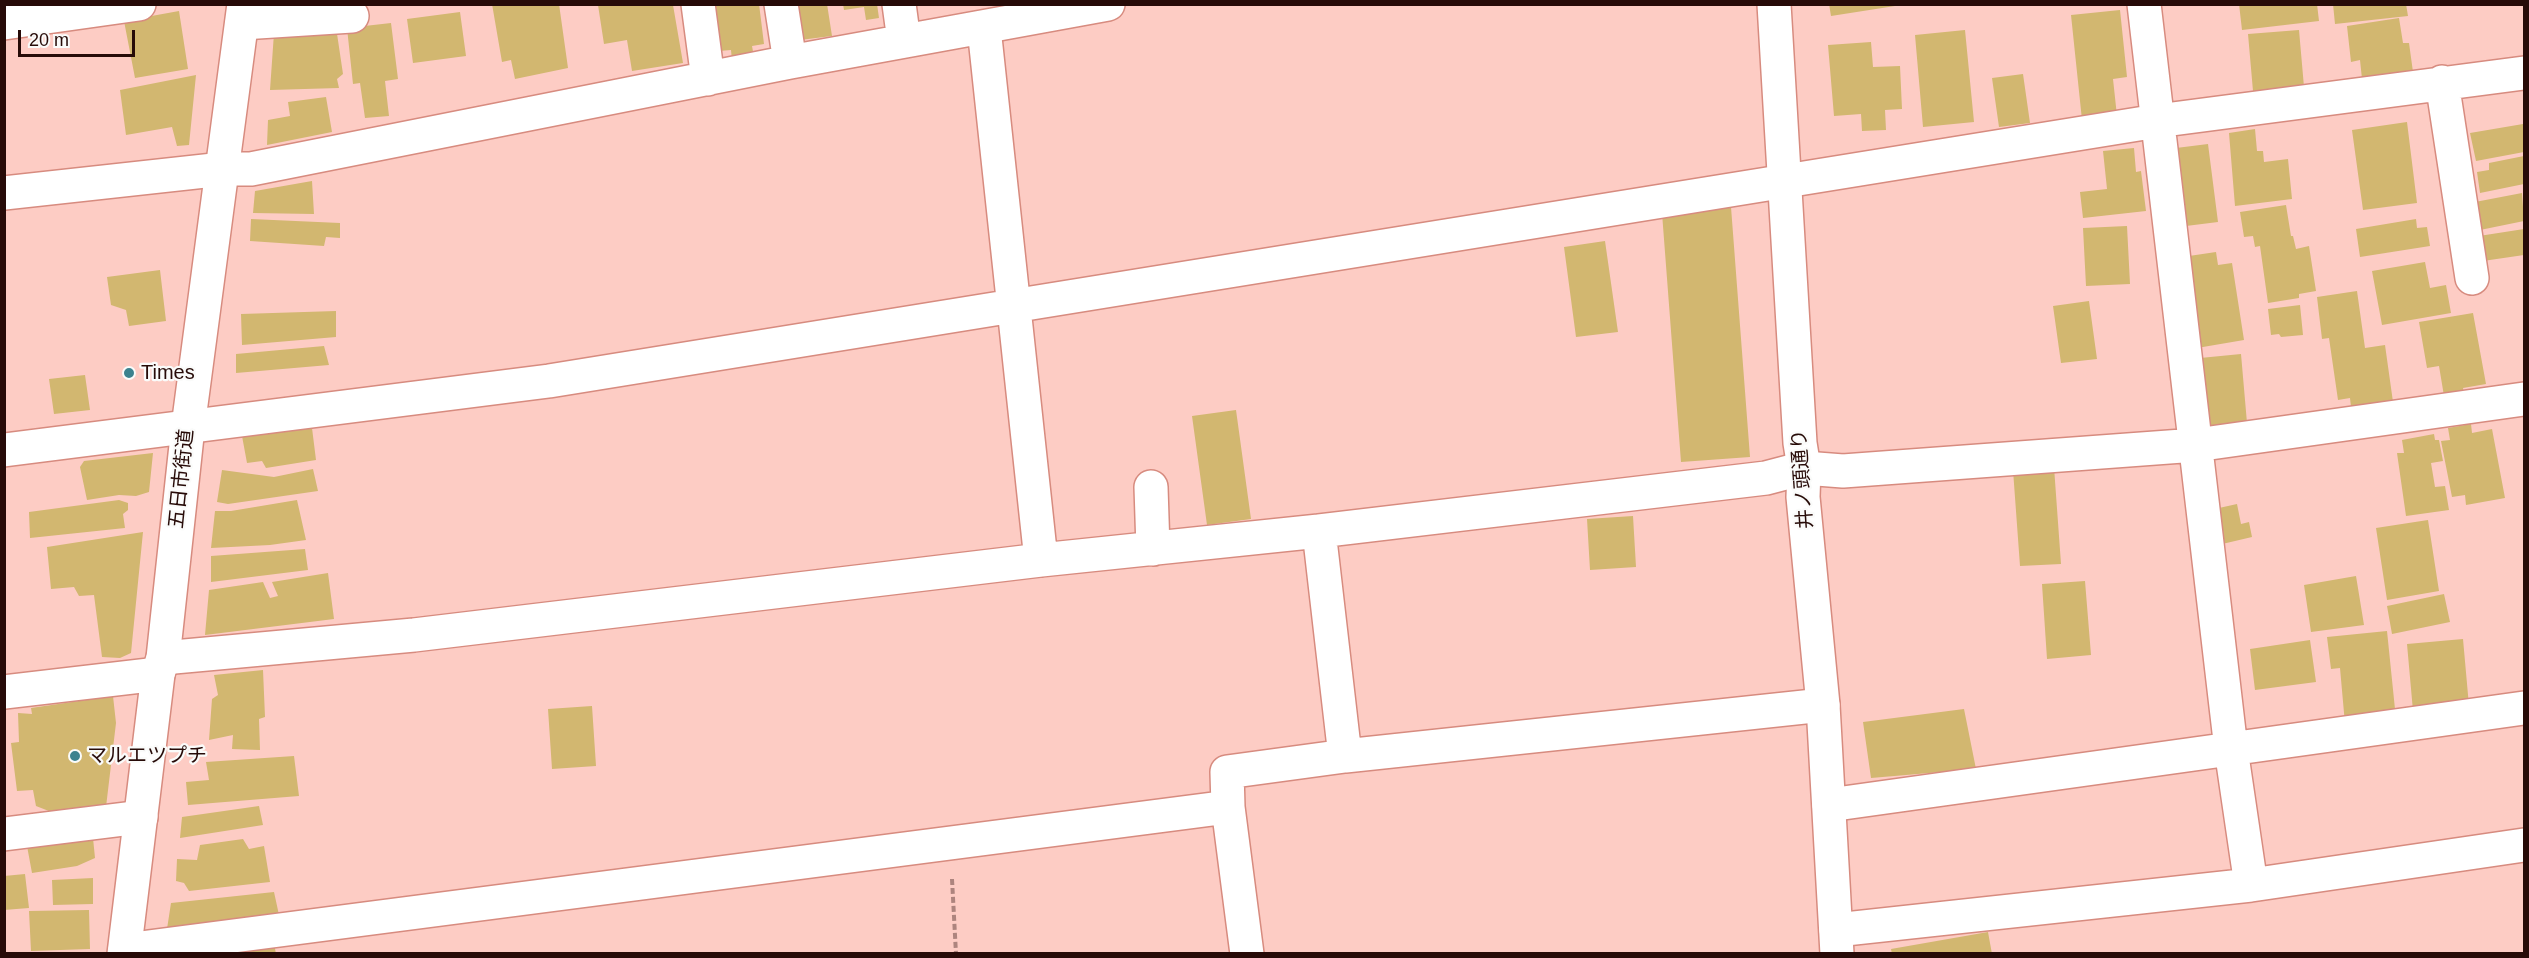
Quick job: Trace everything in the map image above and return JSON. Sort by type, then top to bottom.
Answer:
[{"type":"street","points":[[4,23],[139,4]]},
{"type":"street","points":[[698,4],[708,79]]},
{"type":"street","points":[[781,4],[790,62]]},
{"type":"street","points":[[899,4],[904,41]]},
{"type":"street","points":[[4,193],[223,169],[250,170],[790,62],[1108,4]]},
{"type":"street","name":"井ノ頭通り","points":[[1774,4],[1800,443],[1804,468],[1803,497],[1822,705],[1837,942]]},
{"type":"street","points":[[2144,4],[2231,749],[2251,885]]},
{"type":"street","points":[[243,14],[352,16]]},
{"type":"street","name":"五日市街道","points":[[125,952],[188,427],[243,14]]},
{"type":"street","points":[[984,28],[1016,303],[1041,560]]},
{"type":"street","points":[[4,450],[549,381],[1016,303],[2157,121],[2524,73]]},
{"type":"street","points":[[2442,82],[2472,279]]},
{"type":"street","points":[[4,692],[161,666],[1041,560],[1319,531],[1766,478],[1804,468],[1843,471],[2196,445],[2524,399]]},
{"type":"street","points":[[1151,487],[1153,549]]},
{"type":"street","points":[[1319,531],[1345,756]]},
{"type":"street","points":[[1247,954],[1228,807],[1227,772],[1345,756],[1822,705]]},
{"type":"street","points":[[1829,805],[2524,708]]},
{"type":"street","points":[[125,952],[1228,807]]},
{"type":"street","points":[[4,834],[141,817]]},
{"type":"street","points":[[1837,942],[2524,845]]},
{"type":"path","points":[[950,845],[956,954]]},
{"type":"building","points":[[492,4],[559,4],[568,68],[515,79],[511,60],[502,62]]},
{"type":"building","points":[[713,4],[759,4],[764,44],[752,46],[754,57],[732,61],[731,50],[719,51]]},
{"type":"building","points":[[795,4],[827,4],[832,36],[800,40]]},
{"type":"building","points":[[843,4],[877,4],[879,18],[866,20],[864,7],[844,10]]},
{"type":"building","points":[[1829,4],[1895,4],[1895,6],[1831,16]]},
{"type":"building","points":[[2239,4],[2317,4],[2319,21],[2242,30]]},
{"type":"building","points":[[2333,4],[2406,4],[2408,16],[2335,24]]},
{"type":"building","points":[[598,5],[673,5],[683,63],[632,71],[627,40],[604,44]]},
{"type":"building","points":[[2120,10],[2127,77],[2113,79],[2117,116],[2082,120],[2071,15]]},
{"type":"building","points":[[179,11],[188,69],[135,78],[124,21]]},
{"type":"building","points":[[460,12],[466,56],[413,63],[407,19]]},
{"type":"building","points":[[2399,18],[2403,43],[2409,43],[2413,72],[2362,79],[2360,60],[2351,62],[2347,26]]},
{"type":"building","points":[[391,23],[398,79],[385,81],[389,116],[365,118],[360,83],[353,84],[347,28]]},
{"type":"building","points":[[336,27],[343,74],[337,79],[339,88],[270,90],[274,33]]},
{"type":"building","points":[[1965,30],[1974,122],[1923,127],[1915,35]]},
{"type":"building","points":[[2299,30],[2304,87],[2253,91],[2248,34]]},
{"type":"building","points":[[1871,42],[1873,67],[1900,66],[1902,109],[1885,110],[1886,130],[1862,131],[1861,114],[1834,116],[1828,45]]},
{"type":"building","points":[[2023,74],[2030,123],[1999,127],[1992,78]]},
{"type":"building","points":[[196,75],[189,145],[177,146],[172,127],[126,135],[120,90]]},
{"type":"building","points":[[326,97],[332,132],[267,145],[268,120],[290,116],[288,102]]},
{"type":"building","points":[[2407,122],[2417,203],[2363,210],[2352,130]]},
{"type":"building","points":[[2523,124],[2524,152],[2476,161],[2470,133]]},
{"type":"building","points":[[2255,129],[2257,151],[2263,151],[2264,162],[2288,159],[2292,199],[2235,206],[2229,133]]},
{"type":"building","points":[[2208,144],[2218,222],[2178,227],[2168,149]]},
{"type":"building","points":[[2134,148],[2136,172],[2141,171],[2146,211],[2083,218],[2080,192],[2107,189],[2103,151]]},
{"type":"building","points":[[2524,156],[2524,184],[2480,193],[2477,172],[2489,170],[2489,163]]},
{"type":"building","points":[[312,181],[314,214],[253,213],[255,191]]},
{"type":"building","points":[[2522,193],[2524,221],[2480,230],[2475,202]]},
{"type":"building","points":[[2286,205],[2291,236],[2293,236],[2296,249],[2309,246],[2316,291],[2299,294],[2299,298],[2268,303],[2260,246],[2255,247],[2253,236],[2244,237],[2240,212]]},
{"type":"building","points":[[1731,207],[1750,457],[1681,462],[1662,213]]},
{"type":"building","points":[[251,219],[340,223],[340,238],[326,237],[324,246],[250,241]]},
{"type":"building","points":[[2416,219],[2417,228],[2427,227],[2430,246],[2360,257],[2356,229]]},
{"type":"building","points":[[2127,226],[2130,284],[2086,286],[2083,228]]},
{"type":"building","points":[[2524,229],[2524,255],[2483,261],[2479,236]]},
{"type":"building","points":[[1605,241],[1618,332],[1576,337],[1564,247]]},
{"type":"building","points":[[2216,252],[2218,265],[2232,263],[2244,340],[2197,348],[2186,280],[2193,279],[2189,256]]},
{"type":"building","points":[[2425,262],[2430,288],[2446,285],[2451,313],[2382,325],[2372,271]]},
{"type":"building","points":[[160,270],[166,321],[129,326],[126,310],[111,305],[107,277]]},
{"type":"building","points":[[2357,291],[2365,348],[2385,345],[2393,402],[2351,407],[2350,398],[2338,400],[2329,338],[2322,339],[2317,297]]},
{"type":"building","points":[[2089,301],[2097,359],[2061,363],[2053,306]]},
{"type":"building","points":[[2300,305],[2303,335],[2281,337],[2279,334],[2271,335],[2268,309]]},
{"type":"building","points":[[336,311],[336,337],[242,345],[241,314]]},
{"type":"building","points":[[2473,313],[2486,384],[2463,388],[2464,393],[2444,396],[2439,366],[2427,368],[2419,322]]},
{"type":"building","points":[[324,346],[329,365],[236,373],[236,354]]},
{"type":"building","points":[[2241,354],[2247,423],[2197,427],[2190,359]]},
{"type":"building","points":[[85,375],[90,410],[54,414],[49,379]]},
{"type":"building","points":[[1236,410],[1251,519],[1207,525],[1192,416]]},
{"type":"building","points":[[2471,424],[2472,433],[2492,429],[2505,498],[2466,505],[2465,495],[2452,497],[2441,441],[2450,440],[2448,428]]},
{"type":"building","points":[[312,428],[316,460],[266,468],[262,461],[247,463],[242,436]]},
{"type":"building","points":[[2434,434],[2435,440],[2439,440],[2443,461],[2431,463],[2435,487],[2445,486],[2449,510],[2406,516],[2397,453],[2404,453],[2402,440]]},
{"type":"building","points":[[153,453],[149,492],[136,496],[119,495],[87,500],[80,467],[84,461]]},
{"type":"building","points":[[2054,467],[2061,564],[2020,566],[2013,470]]},
{"type":"building","points":[[313,469],[318,491],[228,504],[217,502],[222,470],[274,477]]},
{"type":"building","points":[[119,500],[128,503],[128,510],[123,514],[125,528],[30,538],[29,512]]},
{"type":"building","points":[[297,500],[306,540],[270,545],[211,548],[215,511],[231,511]]},
{"type":"building","points":[[2237,504],[2241,524],[2249,522],[2252,537],[2218,545],[2210,510]]},
{"type":"building","points":[[1633,516],[1636,567],[1590,570],[1587,519]]},
{"type":"building","points":[[2428,520],[2439,591],[2387,600],[2376,528]]},
{"type":"building","points":[[143,532],[131,653],[120,658],[102,657],[94,595],[79,596],[74,587],[51,589],[47,547]]},
{"type":"building","points":[[305,549],[308,570],[211,582],[211,556]]},
{"type":"building","points":[[328,573],[334,619],[205,635],[209,590],[263,582],[270,598],[278,596],[272,582]]},
{"type":"building","points":[[2356,576],[2364,625],[2311,632],[2304,585]]},
{"type":"building","points":[[2085,581],[2091,655],[2047,659],[2042,584]]},
{"type":"building","points":[[2444,594],[2450,622],[2392,634],[2387,606]]},
{"type":"building","points":[[2387,631],[2396,719],[2345,724],[2340,668],[2331,669],[2327,637]]},
{"type":"building","points":[[2463,639],[2469,706],[2413,711],[2407,644]]},
{"type":"building","points":[[2310,640],[2316,682],[2255,690],[2250,649]]},
{"type":"building","points":[[263,670],[265,717],[259,719],[260,750],[232,749],[233,735],[209,740],[212,699],[218,695],[214,675]]},
{"type":"building","points":[[113,696],[116,723],[106,807],[54,813],[36,806],[33,790],[17,791],[11,743],[19,742],[18,713],[32,714],[31,708]]},
{"type":"building","points":[[592,706],[596,766],[552,769],[548,709]]},
{"type":"building","points":[[1964,709],[1976,769],[1871,778],[1863,722]]},
{"type":"building","points":[[294,756],[299,796],[188,805],[186,782],[209,780],[206,762]]},
{"type":"building","points":[[259,806],[263,825],[180,838],[182,817]]},
{"type":"building","points":[[93,838],[95,858],[77,866],[32,873],[27,846]]},
{"type":"building","points":[[243,839],[249,849],[264,846],[270,882],[189,891],[184,883],[176,881],[177,859],[197,860],[200,845]]},
{"type":"building","points":[[25,874],[29,908],[4,910],[4,876]]},
{"type":"building","points":[[93,878],[93,904],[53,905],[52,880]]},
{"type":"building","points":[[274,892],[279,915],[167,929],[171,903]]},
{"type":"building","points":[[89,910],[90,949],[31,951],[29,911]]},
{"type":"building","points":[[1988,932],[1992,954],[1892,954],[1891,949]]},
{"type":"building","points":[[274,943],[276,954],[204,954]]},
{"type":"place","name":"Times","points":[[129,373]]},
{"type":"place","name":"マルエツプチ","points":[[75,756]]}]
